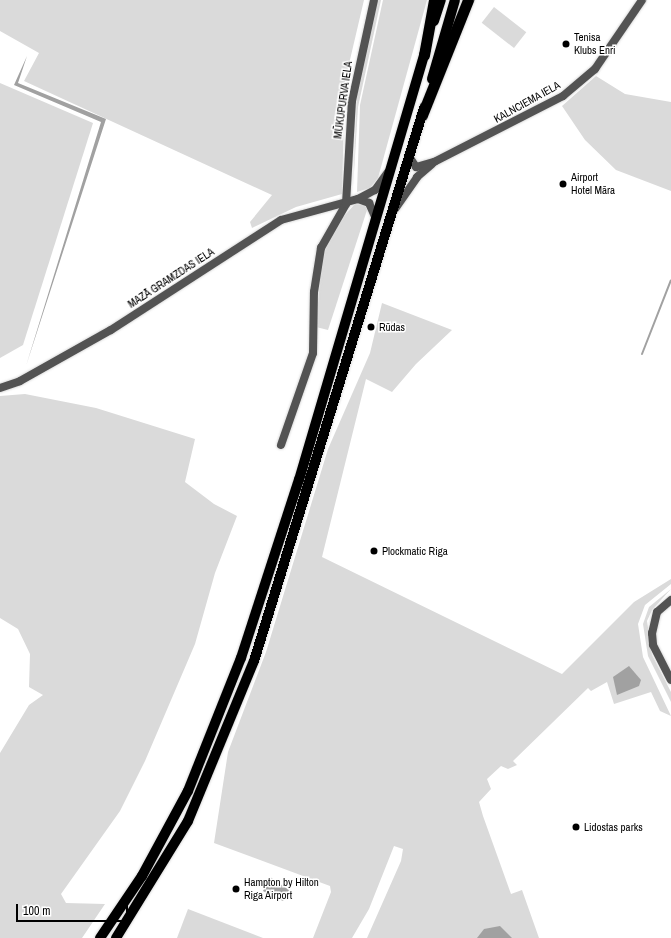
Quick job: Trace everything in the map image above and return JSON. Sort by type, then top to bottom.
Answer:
[{"type":"highway","points":[[424,56],[434,0]]},
{"type":"highway","points":[[422,115],[468,0]]},
{"type":"main road","points":[[100,938],[163,840],[225,701],[272,568],[376,219],[388,172],[441,0]]},
{"type":"main road","points":[[116,938],[142,901],[188,821],[254,661],[410,158],[455,0]]},
{"type":"street","name":"MŪKUPURVA IELA","points":[[346,204],[352,101],[374,0]]},
{"type":"street","name":"KALNCIEMA IELA","points":[[410,158],[416,167],[434,162],[528,116],[581,82],[595,69],[642,0]]},
{"type":"street","name":"KALNCIEMA IELA","points":[[393,213],[417,177],[434,162]]},
{"type":"street","name":"MAZĀ GRAMZDAS IELA","points":[[0,388],[20,382],[111,330],[282,220],[346,204],[358,199],[375,190],[388,172]]},
{"type":"street","points":[[358,199],[369,203],[376,219]]},
{"type":"street","points":[[281,445],[313,353],[314,292],[321,248],[346,204]]},
{"type":"street","points":[[671,600],[657,612],[652,633],[653,645],[671,680]]},
{"type":"shaded area","points":[[0,0],[364,0],[338,111],[344,115],[342,194],[296,207],[252,228],[250,222],[272,195],[24,81],[39,53],[0,31]]},
{"type":"shaded area","points":[[377,0],[381,0],[358,107],[353,188],[357,92]]},
{"type":"shaded area","points":[[383,0],[427,0],[378,178],[370,188],[357,192],[360,105]]},
{"type":"shaded area","points":[[494,7],[526,32],[514,48],[482,23]]},
{"type":"shaded area","points":[[27,56],[18,83],[106,119],[26,366],[101,122],[14,85]]},
{"type":"shaded area","points":[[596,76],[625,94],[671,102],[671,191],[616,170],[585,140],[562,106]]},
{"type":"shaded area","points":[[0,83],[93,123],[23,345],[0,358]]},
{"type":"shaded area","points":[[355,204],[365,205],[367,210],[328,330],[316,327],[322,256],[333,228]]},
{"type":"shaded area","points":[[382,303],[452,330],[416,364],[392,392],[366,379],[322,557],[562,674],[634,602],[671,579],[671,584],[645,605],[638,624],[643,657],[671,716],[660,711],[651,692],[614,704],[607,682],[591,691],[588,688],[513,761],[517,765],[508,769],[501,766],[487,779],[491,789],[479,802],[483,816],[511,894],[522,890],[539,938],[367,938],[401,861],[403,849],[394,846],[369,909],[352,938],[313,938],[331,892],[330,886],[214,843],[228,752],[266,652],[328,449],[370,353]]},
{"type":"shaded area","points":[[25,394],[96,408],[195,439],[185,482],[214,504],[237,516],[215,573],[195,644],[145,761],[120,811],[61,894],[66,903],[105,904],[82,938],[0,938],[0,753],[29,705],[43,695],[29,687],[30,654],[18,629],[0,618],[0,396]]},
{"type":"shaded area","points":[[671,589],[652,610],[647,621],[652,655],[671,692],[671,702],[648,656],[643,624],[649,607]]},
{"type":"shaded area","points":[[629,666],[641,680],[639,686],[617,695],[613,677]]},
{"type":"shaded area","points":[[270,877],[289,890],[283,901],[263,891]]},
{"type":"shaded area","points":[[188,909],[263,938],[177,938]]},
{"type":"shaded area","points":[[500,926],[512,938],[477,938],[484,929]]},
{"type":"waterway","points":[[642,354],[671,280]]},
{"type":"place","name":"Tenisa Klubs Enri","points":[[566,44]]},
{"type":"place","name":"Airport Hotel Māra","points":[[563,184]]},
{"type":"place","name":"Rūdas","points":[[371,327]]},
{"type":"place","name":"Plockmatic Riga","points":[[374,551]]},
{"type":"place","name":"Lidostas parks","points":[[576,827]]},
{"type":"place","name":"Hampton by Hilton Riga Airport","points":[[236,889]]}]
